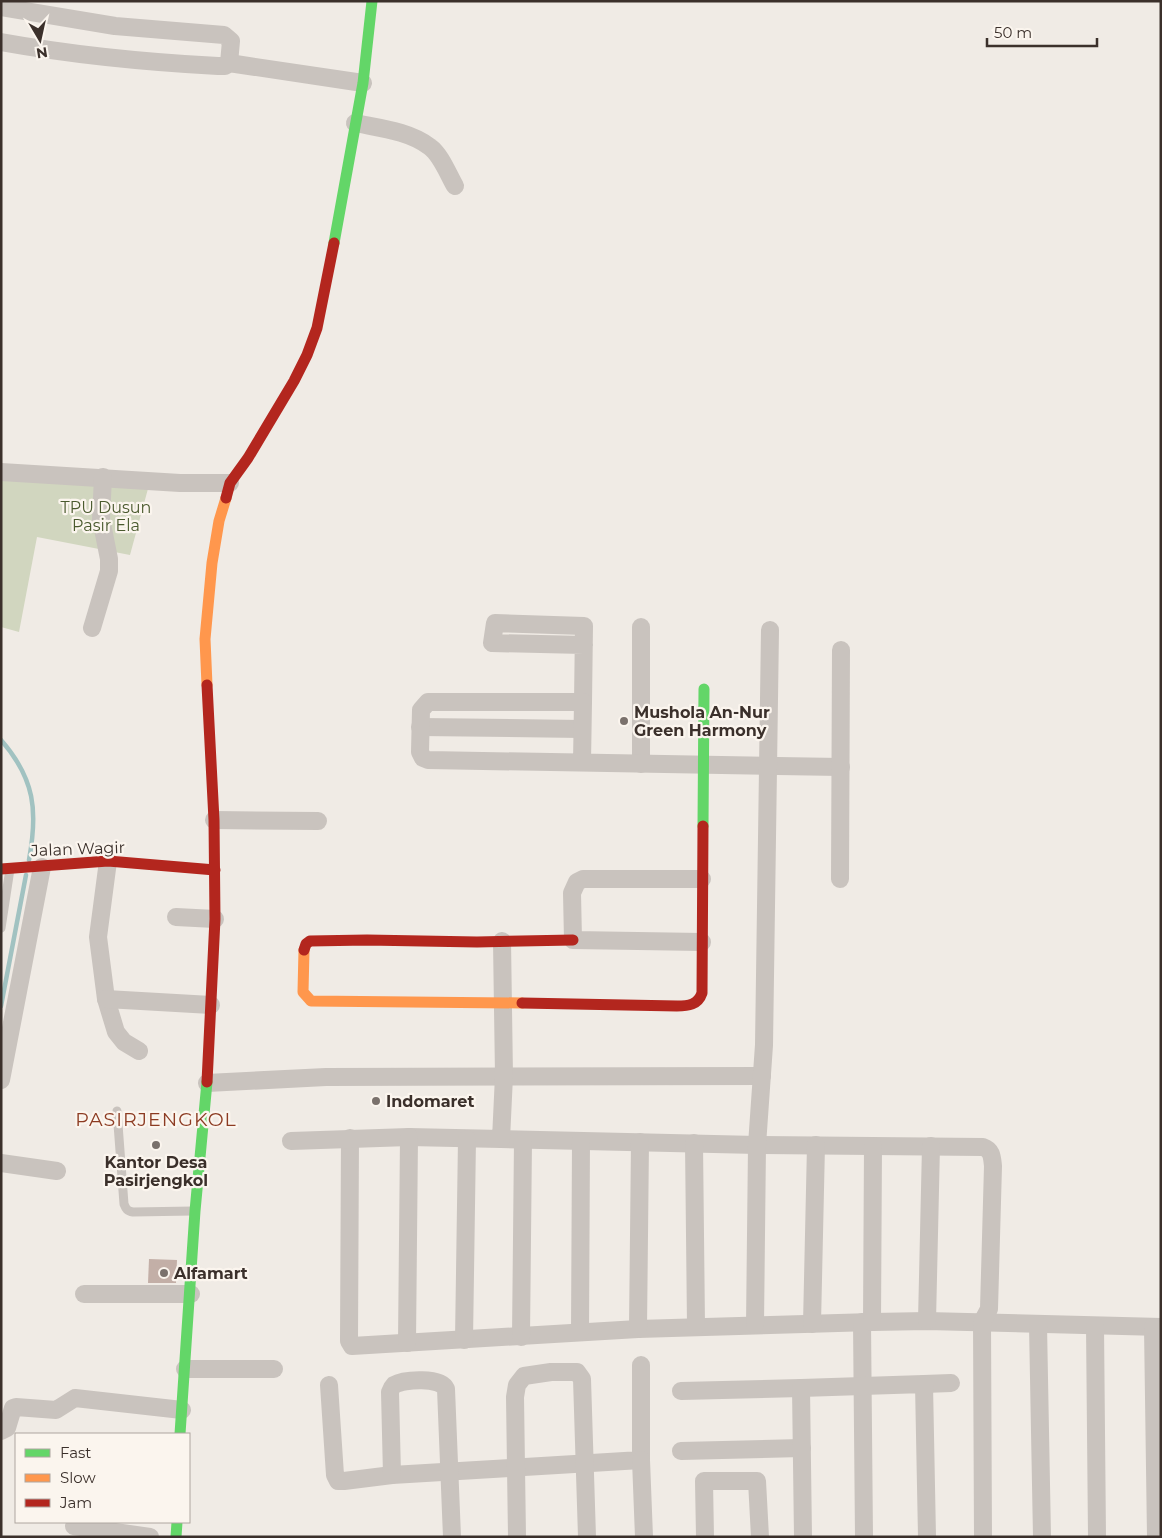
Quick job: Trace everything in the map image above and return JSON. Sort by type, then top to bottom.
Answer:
[{"type":"street","points":[[180,1433],[191,1294],[195,1211],[207,1083],[215,919],[214,820],[206,639],[212,563],[219,521],[230,484],[248,458],[294,381],[307,355],[317,328],[325,295],[363,83],[372,1]]},
{"type":"street","points":[[1,7],[115,26],[224,34],[231,41],[229,63]]},
{"type":"street","points":[[1,42],[117,59],[218,66],[225,66],[229,63],[363,83]]},
{"type":"street","points":[[356,123],[410,137],[430,146],[455,186]]},
{"type":"street","points":[[1,472],[180,483],[230,484]]},
{"type":"street","points":[[92,628],[108,571],[109,559],[101,518],[103,477]]},
{"type":"street","points":[[582,762],[582,729],[583,702],[584,645],[584,626],[495,623],[492,643],[584,645]]},
{"type":"street","points":[[641,627],[641,764]]},
{"type":"street","points":[[754,1325],[757,1145],[764,1045],[770,630]]},
{"type":"street","points":[[840,879],[841,650]]},
{"type":"street","points":[[702,942],[316,940],[306,944],[303,952],[303,992],[311,1001],[696,1004],[701,998],[702,993],[704,689]]},
{"type":"street","points":[[583,702],[428,702],[421,710],[420,752],[425,760],[841,767]]},
{"type":"street","points":[[420,727],[582,729]]},
{"type":"street","points":[[214,820],[318,821]]},
{"type":"street","points":[[108,861],[98,945],[106,999],[116,1032],[128,1045],[140,1051]]},
{"type":"street","name":"Jalan Wagir","points":[[10,869],[108,861],[215,870]]},
{"type":"street","points":[[1,1080],[39,867]]},
{"type":"street","points":[[573,940],[572,893],[576,882],[591,878],[702,879]]},
{"type":"street","points":[[176,917],[215,919]]},
{"type":"street","points":[[501,1139],[504,1076],[502,941]]},
{"type":"street","points":[[106,999],[211,1005]]},
{"type":"street","points":[[207,1083],[326,1077],[762,1076]]},
{"type":"street","points":[[406,1344],[409,1137]]},
{"type":"street","points":[[291,1141],[409,1137],[988,1148],[991,1152],[993,1166],[989,1309],[982,1322],[983,1537]]},
{"type":"street","points":[[350,1138],[349,1344],[356,1346],[696,1326],[927,1321],[1157,1327],[1156,1537]]},
{"type":"street","points":[[464,1340],[467,1139]]},
{"type":"street","points":[[521,1337],[523,1140]]},
{"type":"street","points":[[580,1332],[581,1141]]},
{"type":"street","points":[[638,1329],[640,1142]]},
{"type":"street","points":[[694,1143],[696,1326]]},
{"type":"street","points":[[812,1324],[816,1145]]},
{"type":"street","points":[[864,1537],[863,1386],[873,1146]]},
{"type":"street","points":[[927,1321],[931,1146]]},
{"type":"street","points":[[1,1164],[57,1171]]},
{"type":"street","points":[[84,1294],[191,1294]]},
{"type":"street","points":[[1038,1325],[1042,1537]]},
{"type":"street","points":[[1095,1326],[1097,1537]]},
{"type":"street","points":[[641,1366],[641,1460],[644,1537]]},
{"type":"street","points":[[185,1369],[274,1370]]},
{"type":"street","points":[[517,1537],[515,1397],[517,1385],[524,1376],[550,1372],[577,1372],[581,1376],[587,1537]]},
{"type":"street","points":[[392,1476],[390,1392],[398,1384],[418,1381],[436,1381],[445,1385],[452,1537]]},
{"type":"street","points":[[681,1391],[951,1383]]},
{"type":"street","points":[[924,1384],[927,1537]]},
{"type":"street","points":[[329,1385],[336,1479],[344,1481],[392,1476],[641,1460]]},
{"type":"street","points":[[801,1388],[803,1537]]},
{"type":"street","points":[[1,1431],[7,1428],[13,1408],[56,1410],[75,1398],[182,1410]]},
{"type":"street","points":[[682,1451],[802,1448]]},
{"type":"street","points":[[705,1537],[704,1481],[757,1481],[760,1537]]},
{"type":"street","points":[[176,1537],[177,1523]]},
{"type":"street","points":[[74,1526],[150,1537]]},
{"type":"lane","points":[[1,928],[10,869]]},
{"type":"lane","points":[[117,1111],[125,1208],[133,1212],[195,1211]]},
{"type":"green space","name":"TPU Dusun Pasir Ela","points":[[1,476],[149,485],[130,555],[37,537],[19,632],[1,627]]},
{"type":"building","name":"Alfamart","points":[[149,1259],[177,1260],[176,1283],[148,1283]]},
{"type":"waterway","points":[[1,740],[21,768],[31,796],[33,826],[29,860]]},
{"type":"waterway","points":[[1,1006],[26,875]]},
{"type":"traffic: fast","points":[[334,243],[363,83],[372,1]]},
{"type":"traffic: fast","points":[[703,826],[704,689]]},
{"type":"traffic: fast","points":[[180,1433],[195,1211],[207,1082]]},
{"type":"traffic: fast","points":[[176,1537],[177,1523]]},
{"type":"traffic: slow","points":[[207,685],[205,639],[212,563],[219,521],[226,498]]},
{"type":"traffic: slow","points":[[304,950],[303,992],[311,1001],[522,1003]]},
{"type":"traffic: jam","points":[[226,498],[230,483],[248,458],[294,381],[307,355],[317,328],[334,243]]},
{"type":"traffic: jam","points":[[207,685],[214,820],[215,919],[207,1082]]},
{"type":"traffic: jam","points":[[522,1003],[681,1006],[692,1004],[698,1000],[702,993],[703,826]]},
{"type":"traffic: jam","points":[[1,869],[108,861],[215,870]]},
{"type":"traffic: jam","points":[[304,950],[306,944],[310,941],[477,942],[573,940]]},
{"type":"place","name":"Mushola An-Nur Green Harmony","points":[[624,721]]},
{"type":"place","name":"Indomaret","points":[[376,1101]]},
{"type":"place","name":"Kantor Desa Pasirjengkol","points":[[156,1145]]},
{"type":"place","name":"Alfamart","points":[[164,1273]]},
{"type":"district","name":"PASIRJENGKOL","points":[[156,1119]]}]
